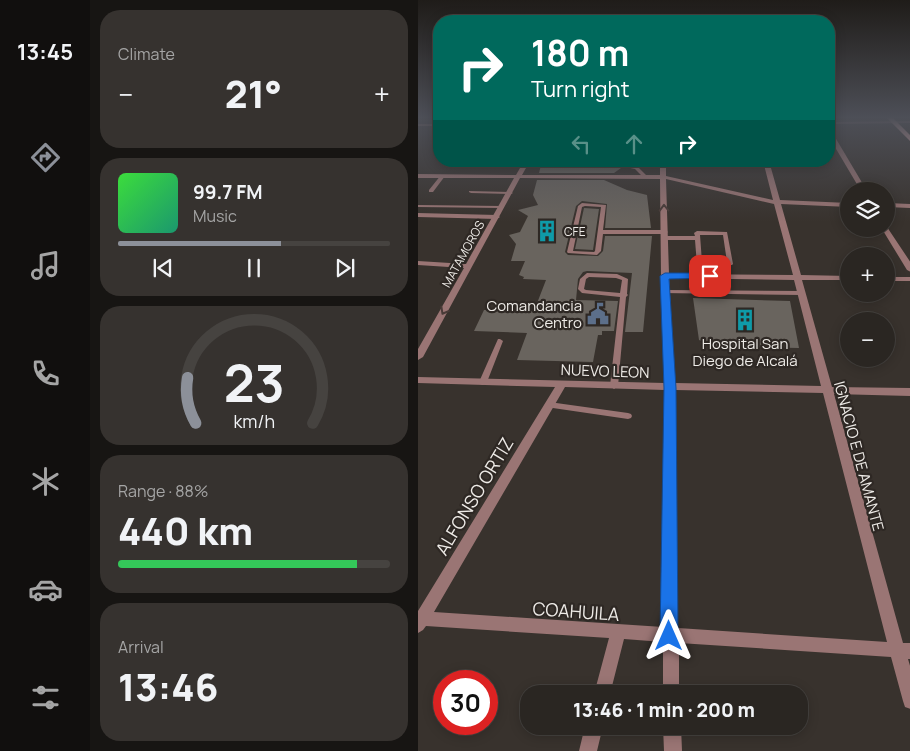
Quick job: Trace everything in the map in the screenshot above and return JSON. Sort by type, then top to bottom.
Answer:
[{"type":"street","points":[[841,152],[859,182]]},
{"type":"street","name":"MATAMOROS","points":[[418,357],[524,167]]},
{"type":"street","points":[[663,167],[665,292],[670,388],[669,636],[671,685]]},
{"type":"street","name":"IGNACIO E DE AMANTE","points":[[768,167],[826,391],[904,651],[910,701]]},
{"type":"street","points":[[418,176],[664,177],[778,204],[840,205]]},
{"type":"street","points":[[895,206],[910,206]]},
{"type":"street","points":[[891,237],[910,270]]},
{"type":"street","points":[[418,263],[470,266]]},
{"type":"street","points":[[665,276],[840,278]]},
{"type":"street","points":[[895,279],[910,279]]},
{"type":"street","name":"NUEVO LEON","points":[[418,380],[670,388],[910,392]]},
{"type":"street","name":"ALFONSO ORTIZ","points":[[419,620],[561,385]]},
{"type":"street","name":"COAHUILA","points":[[419,620],[904,651]]},
{"type":"street","points":[[604,685],[618,633]]},
{"type":"street","points":[[588,751],[592,735]]},
{"type":"street","points":[[672,735],[673,751]]},
{"type":"lane","points":[[632,167],[636,168],[646,177]]},
{"type":"lane","points":[[431,191],[443,176]]},
{"type":"lane","points":[[471,192],[511,193]]},
{"type":"lane","points":[[591,204],[604,206],[601,232],[598,251],[595,254],[570,252],[580,206],[591,204]]},
{"type":"lane","points":[[418,206],[502,207]]},
{"type":"lane","points":[[418,215],[497,217]]},
{"type":"lane","points":[[601,232],[698,238]]},
{"type":"lane","points":[[697,233],[726,233],[730,264],[699,264],[698,238],[697,233]]},
{"type":"lane","points":[[614,386],[625,295],[625,279],[617,276],[587,275],[583,279],[580,289],[584,292],[625,295]]},
{"type":"lane","points":[[665,292],[801,293]]},
{"type":"lane","points":[[483,382],[500,341]]},
{"type":"lane","points":[[549,406],[628,416]]},
{"type":"building","points":[[540,167],[621,168],[614,173],[539,173]]},
{"type":"building","points":[[537,180],[604,180],[627,190],[647,195],[651,228],[605,228],[607,204],[582,201],[576,206],[565,252],[568,255],[598,256],[603,251],[605,236],[652,236],[643,332],[625,332],[632,273],[587,271],[583,272],[578,279],[576,300],[618,301],[614,331],[602,331],[602,335],[598,335],[593,362],[517,360],[527,333],[474,331],[484,310],[534,311],[546,280],[523,279],[524,277],[519,275],[525,261],[511,261],[516,244],[509,235],[520,232],[528,216],[518,210],[538,205],[533,195]]},
{"type":"building","points":[[584,208],[599,209],[593,250],[575,249]]},
{"type":"building","name":"Hospital San Diego de Alcalá","points":[[693,298],[790,301],[799,348],[713,346],[699,340]]},
{"type":"place","name":"CFE","points":[[547,231]]},
{"type":"place","name":"Comandancia Centro","points":[[598,314]]},
{"type":"place","name":"Hospital San Diego de Alcalá","points":[[745,320]]},
{"type":"route","points":[[669,636],[670,388],[665,276],[710,276]]}]
